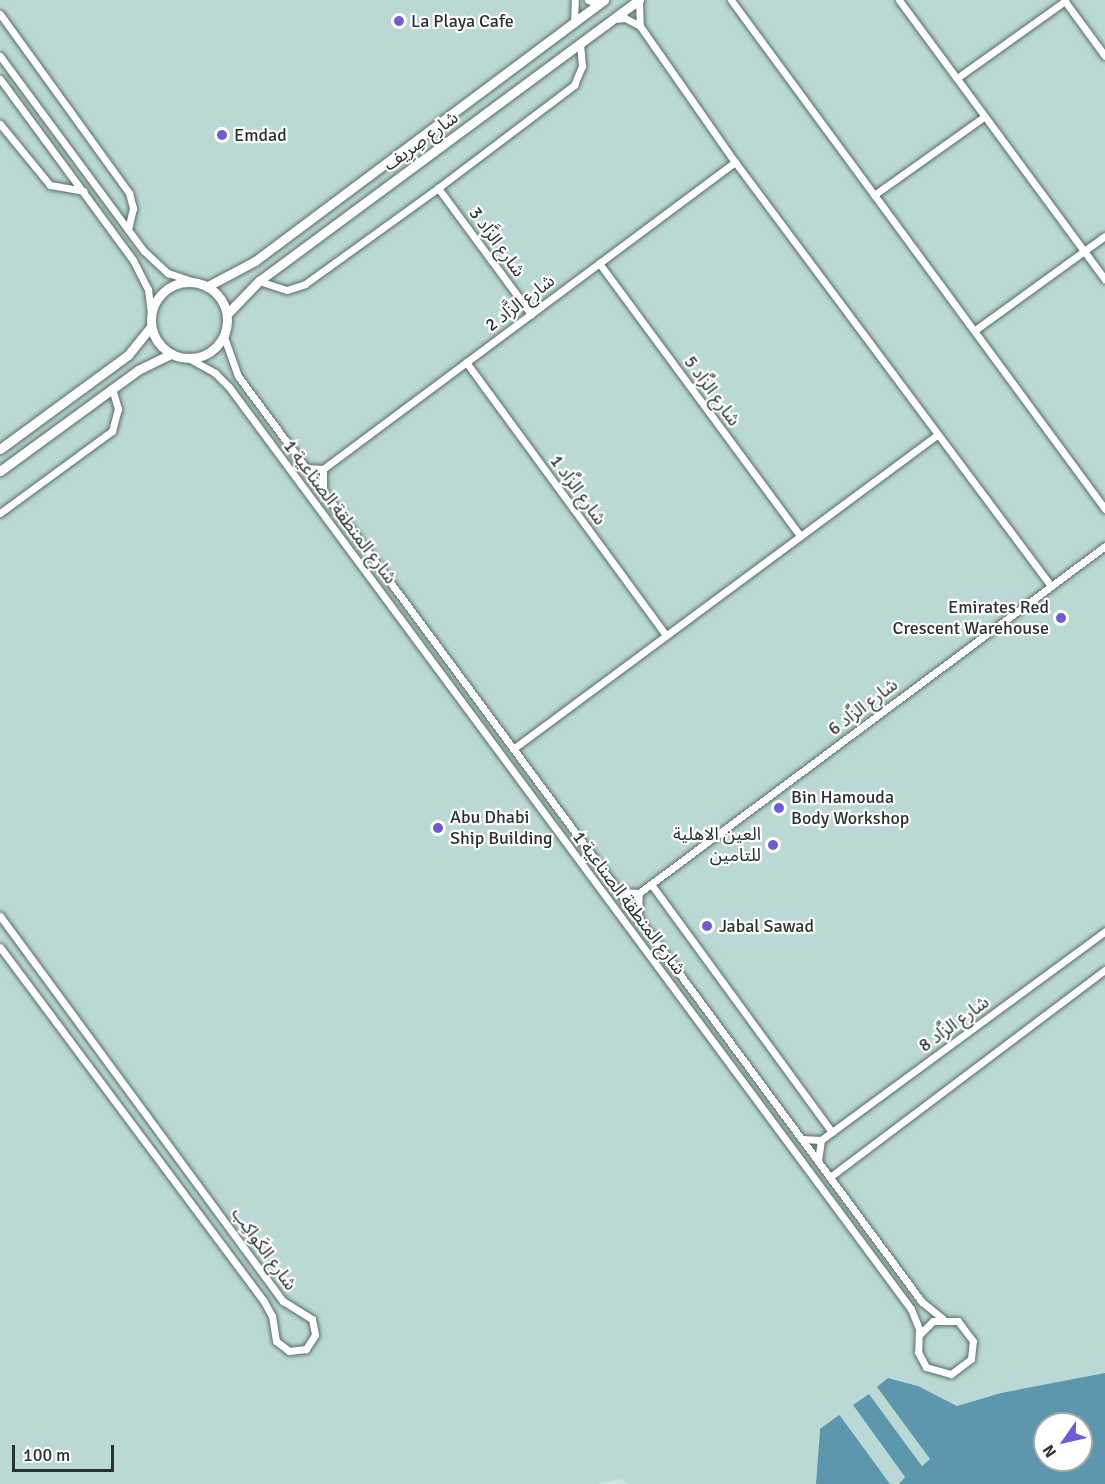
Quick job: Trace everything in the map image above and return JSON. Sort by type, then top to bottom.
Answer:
[{"type":"main road","name":"شارع صِرِيف","points":[[227,314],[259,280],[640,0]]},
{"type":"main road","name":"شارع صِرِيف","points":[[208,286],[255,261],[601,2]]},
{"type":"main road","points":[[182,282],[194,282],[208,286],[217,294],[227,314],[224,337],[210,353],[190,359],[171,354],[155,338],[151,327],[151,315],[161,294],[182,282]]},
{"type":"main road","points":[[0,449],[128,355],[151,327]]},
{"type":"main road","points":[[0,471],[112,388],[171,354]]},
{"type":"street","points":[[574,22],[575,0]]},
{"type":"street","points":[[588,0],[601,2]]},
{"type":"street","points":[[640,0],[640,26]]},
{"type":"street","points":[[732,0],[1105,509]]},
{"type":"street","points":[[899,0],[1105,279]]},
{"type":"street","points":[[957,78],[1065,1],[1105,56]]},
{"type":"street","points":[[0,14],[129,193],[133,208],[128,229]]},
{"type":"street","points":[[613,20],[625,18],[640,26],[735,162],[1051,586]]},
{"type":"street","points":[[259,280],[287,290],[305,284],[438,188],[574,85],[582,66],[580,44]]},
{"type":"street","points":[[0,56],[157,265],[194,282]]},
{"type":"street","points":[[0,79],[143,276],[151,315]]},
{"type":"street","points":[[874,195],[985,116]]},
{"type":"street","points":[[1,129],[50,185],[83,191]]},
{"type":"street","name":"شارع الزَّاد 2","points":[[323,469],[735,162]]},
{"type":"street","name":"شارع الزَّاد 3","points":[[438,188],[531,314]]},
{"type":"street","points":[[975,330],[1105,236]]},
{"type":"street","name":"شارع الزَّاد 5","points":[[599,263],[800,536]]},
{"type":"street","name":"شارع المنطقة الصناعية 1","points":[[190,359],[215,373],[229,387],[911,1309],[920,1334],[918,1352],[926,1367],[942,1374],[959,1371],[971,1359],[973,1341],[965,1326],[942,1318],[922,1302],[238,376],[224,337]]},
{"type":"street","name":"شارع الزَّاد 1","points":[[466,362],[666,635]]},
{"type":"street","points":[[0,513],[112,431],[118,409],[112,388]]},
{"type":"street","points":[[513,749],[937,435]]},
{"type":"street","points":[[305,468],[323,469],[323,492]]},
{"type":"street","name":"شارع الزَّاد 6","points":[[639,893],[1105,546]]},
{"type":"street","points":[[651,884],[832,1132]]},
{"type":"street","points":[[619,892],[639,893],[638,918]]},
{"type":"street","name":"شارع الكَواكِب","points":[[0,915],[283,1301],[312,1318],[315,1335],[306,1349],[289,1351],[276,1341],[272,1316],[264,1299],[0,947]]},
{"type":"street","name":"شارع الزَّاد 8","points":[[821,1140],[1105,931]]},
{"type":"street","points":[[830,1177],[1105,970]]},
{"type":"street","points":[[801,1139],[821,1140],[818,1161]]},
{"type":"street","points":[[920,1334],[925,1326],[942,1318]]},
{"type":"shaded area","points":[[0,0],[1105,0],[1105,1373],[1001,1393],[957,1406],[918,1386],[891,1378],[930,1460],[923,1466],[869,1394],[853,1405],[905,1477],[899,1484],[890,1484],[841,1417],[819,1432],[816,1484],[631,1484],[619,1479],[597,1484],[0,1484]]},
{"type":"water","points":[[1105,1373],[1105,1484],[899,1484],[905,1477],[853,1405],[869,1394],[922,1466],[930,1459],[877,1387],[888,1378],[918,1386],[957,1406],[1001,1393]]},
{"type":"water","points":[[839,1415],[890,1484],[816,1484],[820,1429]]},
{"type":"place","name":"La Playa Cafe","points":[[399,21]]},
{"type":"place","name":"Emdad","points":[[222,135]]},
{"type":"place","name":"Emirates Red Crescent Warehouse","points":[[1061,618]]},
{"type":"place","name":"Bin Hamouda Body Workshop","points":[[779,808]]},
{"type":"place","name":"Abu Dhabi Ship Building","points":[[438,828]]},
{"type":"place","name":"العين الاهلية للتامين","points":[[773,845]]},
{"type":"place","name":"Jabal Sawad","points":[[707,926]]}]
